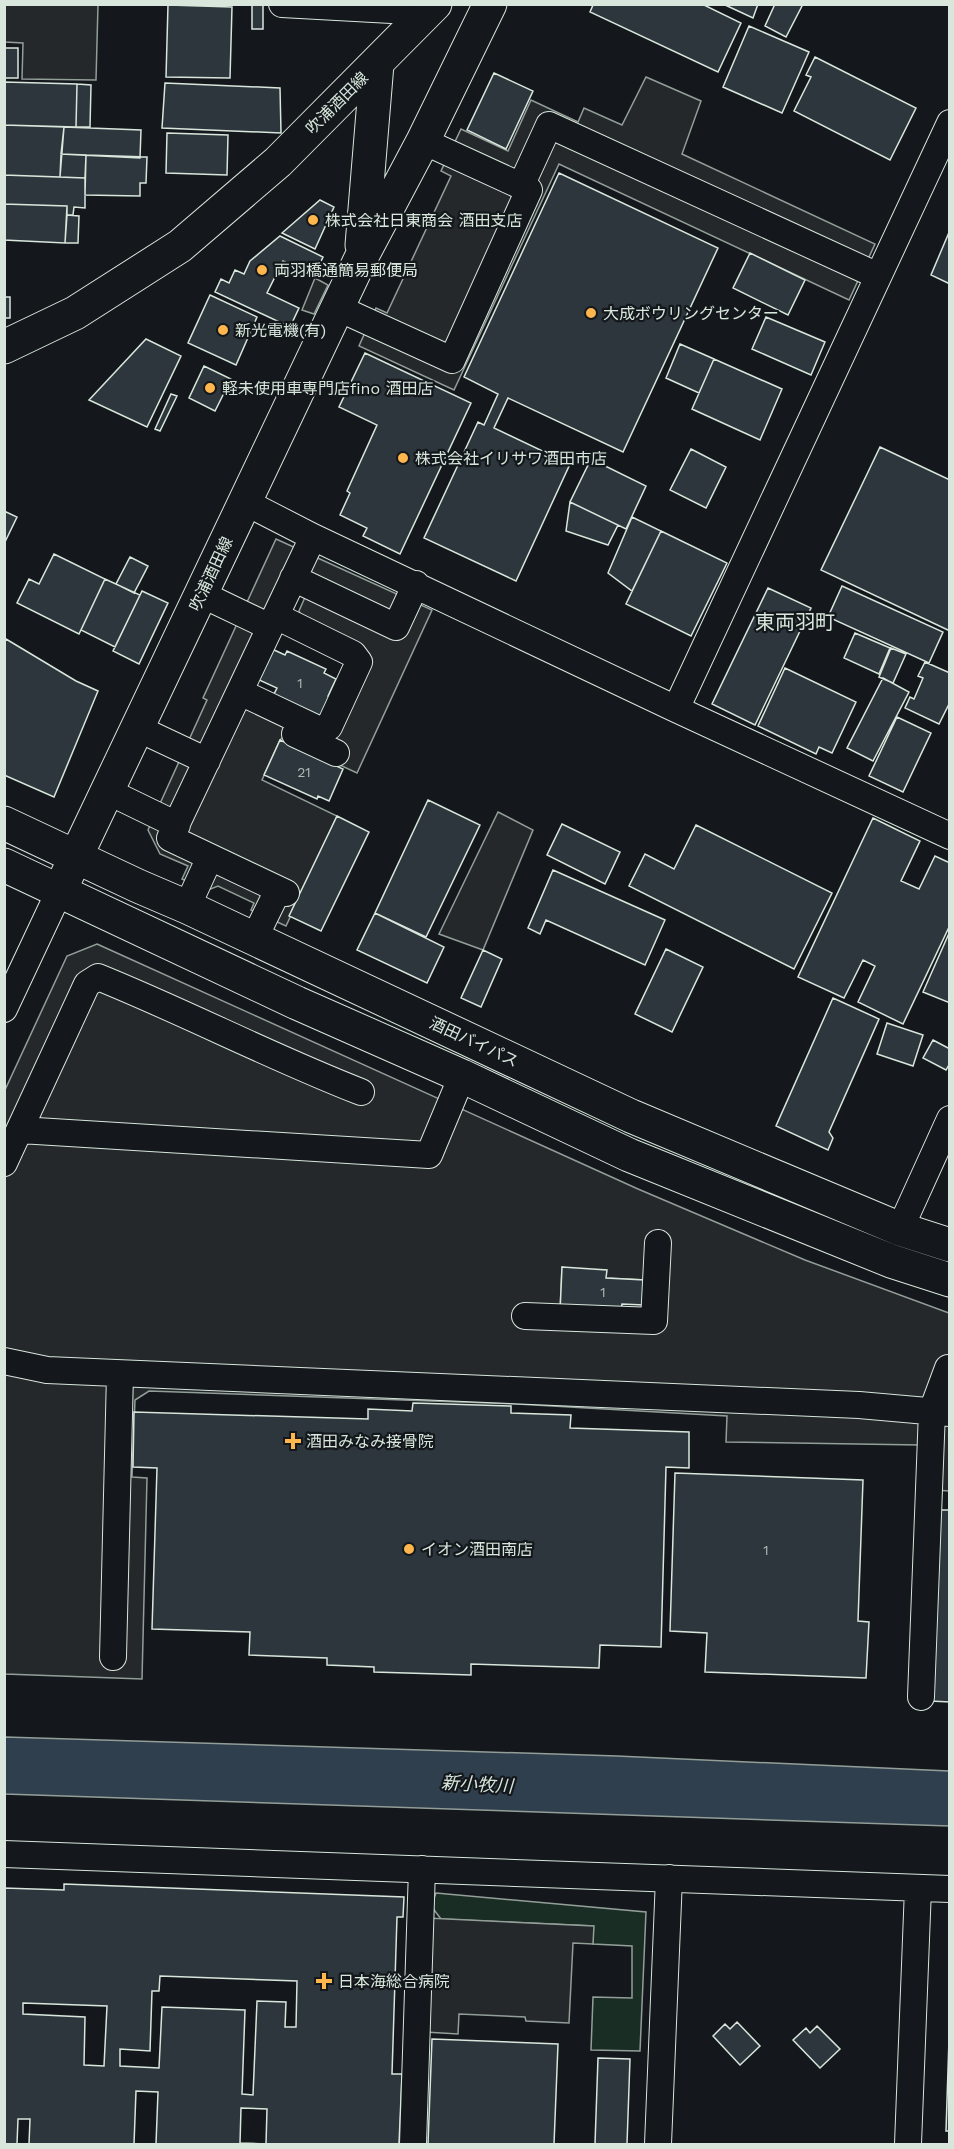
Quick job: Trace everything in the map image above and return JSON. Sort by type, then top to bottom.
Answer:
[{"type":"main road","name":"吹浦酒田線","points":[[60,890],[361,258],[423,141],[490,4]]},
{"type":"main road","name":"吹浦酒田線","points":[[4,347],[75,313],[180,246],[278,162],[431,8]]},
{"type":"main road","name":"吹浦酒田線","points":[[361,258],[377,64]]},
{"type":"main road","name":"酒田バイパス","points":[[4,823],[138,886],[187,906],[631,1116],[900,1229],[950,1245]]},
{"type":"main road","points":[[4,865],[297,1003],[462,1076],[629,1155],[891,1261],[950,1280]]},
{"type":"street","points":[[282,4],[431,8]]},
{"type":"street","points":[[521,186],[549,125],[878,276]]},
{"type":"street","points":[[676,709],[878,276],[948,132]]},
{"type":"street","points":[[338,308],[452,360],[529,190],[423,141]]},
{"type":"street","points":[[245,502],[313,537],[676,709],[950,836]]},
{"type":"street","points":[[254,939],[282,892],[170,838],[313,537]]},
{"type":"street","points":[[293,578],[396,627],[416,584]]},
{"type":"street","points":[[201,594],[353,654],[359,662],[329,727],[322,731],[237,698]]},
{"type":"street","points":[[237,698],[336,753]]},
{"type":"street","points":[[137,728],[207,761]]},
{"type":"street","points":[[107,791],[177,825]]},
{"type":"street","points":[[187,906],[210,857]]},
{"type":"street","points":[[4,1009],[60,890]]},
{"type":"street","points":[[4,1164],[87,984],[98,977],[197,1019],[306,1071],[361,1092]]},
{"type":"street","points":[[20,1130],[429,1155],[462,1076]]},
{"type":"street","points":[[900,1229],[950,1119]]},
{"type":"street","points":[[525,1316],[654,1321],[658,1243]]},
{"type":"street","points":[[4,1361],[47,1370],[120,1374],[859,1405],[941,1412]]},
{"type":"street","points":[[921,1697],[940,1480],[941,1412],[948,1368]]},
{"type":"street","points":[[113,1657],[120,1374]]},
{"type":"street","points":[[4,1854],[950,1889]]},
{"type":"street","points":[[412,2145],[422,1869]]},
{"type":"street","points":[[658,2145],[669,1878]]},
{"type":"street","points":[[908,2145],[918,1888]]},
{"type":"green space","points":[[436,1893],[646,1912],[640,2051],[591,2050],[593,1997],[632,1998],[632,1946],[593,1944],[593,1926],[441,1919],[431,1906]]},
{"type":"shaded area","points":[[5,4],[98,5],[96,80],[22,79],[23,43],[5,42]]},
{"type":"shaded area","points":[[646,77],[701,101],[682,154],[875,244],[849,300],[559,164],[454,390],[359,346],[376,308],[387,313],[451,176],[441,171],[461,129],[508,151],[531,100],[578,122],[584,108],[622,125]]},
{"type":"shaded area","points":[[315,278],[328,285],[314,314],[302,310]]},
{"type":"shaded area","points":[[276,539],[432,610],[357,773],[282,738],[280,740],[262,780],[337,816],[286,926],[251,910],[254,903],[218,886],[208,890],[182,879],[188,866],[160,854],[148,830],[207,700],[203,698]],"holes":[[[295,590],[306,595],[299,611],[305,624],[368,661],[323,739],[248,690]]]},
{"type":"shaded area","points":[[498,812],[533,830],[483,950],[439,934]]},
{"type":"shaded area","points":[[97,944],[638,1189],[805,1260],[949,1313],[949,1491],[920,1489],[920,1445],[726,1442],[727,1416],[517,1404],[149,1391],[135,1400],[132,1477],[147,1478],[142,1679],[5,1674],[5,1090],[67,956]],"holes":[[[562,1267],[606,1278],[645,1280],[622,1304],[622,1310],[560,1311]]]},
{"type":"shaded area","points":[[427,1918],[594,1926],[593,1944],[573,1943],[569,2023],[526,2021],[525,2017],[459,2014],[458,2034],[425,2032]]},
{"type":"water","name":"新小牧川","points":[[5,1737],[617,1756],[949,1771],[949,1826],[5,1794]]},
{"type":"building","points":[[252,4],[263,4],[263,29],[252,29]]},
{"type":"building","points":[[591,4],[702,4],[741,23],[718,72],[590,12],[593,5]]},
{"type":"building","points":[[723,4],[758,4],[753,18]]},
{"type":"building","points":[[775,4],[803,4],[786,37],[765,26]]},
{"type":"building","points":[[168,5],[232,7],[230,78],[166,77]]},
{"type":"building","points":[[749,26],[809,52],[782,113],[723,87]]},
{"type":"building","points":[[4,48],[18,48],[18,78],[4,78]]},
{"type":"building","points":[[815,57],[916,108],[890,160],[794,111],[811,77],[806,75]]},
{"type":"building","points":[[494,73],[533,91],[506,149],[467,130]]},
{"type":"building","points":[[4,82],[77,84],[76,127],[4,125]]},
{"type":"building","points":[[165,83],[280,88],[281,133],[162,128]]},
{"type":"building","points":[[77,84],[91,85],[90,127],[76,127]]},
{"type":"building","points":[[4,125],[64,127],[60,177],[4,175]]},
{"type":"building","points":[[64,127],[141,130],[140,158],[61,154]]},
{"type":"building","points":[[167,133],[228,135],[227,175],[166,173]]},
{"type":"building","points":[[61,154],[86,155],[85,178],[60,177]]},
{"type":"building","points":[[86,155],[147,157],[146,183],[140,183],[140,196],[85,195]]},
{"type":"building","name":"大成ボウリングセンター","points":[[559,173],[718,248],[623,452],[508,398],[494,428],[570,464],[516,581],[424,538],[478,422],[484,425],[498,394],[464,377]]},
{"type":"building","points":[[4,175],[85,178],[85,208],[74,207],[73,215],[67,215],[67,206],[4,204]]},
{"type":"building","name":"株式会社日東商会 酒田支店","points":[[320,200],[334,207],[315,249],[282,233]]},
{"type":"building","points":[[4,204],[67,206],[65,243],[4,240]]},
{"type":"building","points":[[67,215],[79,216],[78,243],[65,243]]},
{"type":"building","points":[[950,230],[950,284],[931,275]]},
{"type":"building","points":[[280,236],[323,257],[314,276],[283,261],[267,293],[299,308],[290,327],[215,292],[221,279],[229,283],[235,270],[244,274],[250,261]]},
{"type":"building","points":[[750,253],[805,280],[788,315],[733,288]]},
{"type":"building","name":"新光電機(有)","points":[[210,295],[257,317],[236,365],[188,343]]},
{"type":"building","points":[[4,297],[10,297],[10,318],[4,318]]},
{"type":"building","points":[[766,317],[825,342],[811,375],[752,349]]},
{"type":"building","points":[[146,339],[181,356],[147,427],[89,400]]},
{"type":"building","points":[[680,344],[714,359],[699,393],[666,378]]},
{"type":"building","name":"株式会社イリサワ酒田市店","points":[[365,353],[471,403],[400,554],[363,536],[367,528],[340,515],[350,493],[347,491],[377,425],[339,407]]},
{"type":"building","points":[[714,359],[782,389],[760,440],[692,409]]},
{"type":"building","name":"軽未使用車専門店fino 酒田店","points":[[204,366],[231,379],[215,411],[189,398]]},
{"type":"building","points":[[171,394],[177,396],[160,431],[155,429]]},
{"type":"building","points":[[880,447],[950,480],[950,631],[821,570]]},
{"type":"building","points":[[691,449],[726,467],[706,508],[670,490]]},
{"type":"building","points":[[591,459],[646,486],[626,529],[570,502]]},
{"type":"building","points":[[570,502],[618,525],[608,545],[566,531]]},
{"type":"building","points":[[4,511],[17,517],[4,544]]},
{"type":"building","points":[[632,517],[661,531],[632,591],[608,573]]},
{"type":"building","points":[[661,531],[727,563],[691,636],[626,604]]},
{"type":"building","points":[[54,554],[105,579],[79,634],[17,603],[29,579],[39,584]]},
{"type":"building","points":[[130,557],[148,566],[134,593],[116,584]]},
{"type":"building","points":[[105,579],[140,595],[115,647],[81,630]]},
{"type":"building","points":[[842,586],[943,632],[929,663],[828,617]]},
{"type":"building","points":[[768,588],[811,608],[755,725],[712,704]]},
{"type":"building","points":[[142,591],[168,603],[139,664],[113,651]]},
{"type":"building","points":[[855,633],[890,648],[879,674],[844,658]]},
{"type":"building","points":[[6,639],[76,681],[98,691],[54,797],[4,775],[4,644]]},
{"type":"building","points":[[891,648],[906,654],[893,683],[879,677]]},
{"type":"building","points":[[272,649],[285,655],[287,651],[326,669],[324,673],[336,679],[328,696],[333,698],[319,720],[273,696],[277,688],[257,679]]},
{"type":"building","points":[[925,662],[950,673],[950,702],[939,724],[905,708],[910,697],[914,699],[923,678],[918,676]]},
{"type":"building","points":[[785,668],[856,702],[832,753],[819,747],[816,754],[758,726]]},
{"type":"building","points":[[883,678],[909,692],[873,761],[847,748]]},
{"type":"building","points":[[897,717],[931,733],[903,792],[869,776]]},
{"type":"building","points":[[280,740],[343,769],[329,801],[318,796],[317,799],[264,775]]},
{"type":"building","points":[[428,800],[480,825],[426,937],[375,913]]},
{"type":"building","points":[[337,816],[369,832],[321,931],[289,916]]},
{"type":"building","points":[[873,818],[920,841],[901,881],[919,889],[935,856],[950,863],[950,925],[903,1024],[858,1002],[875,966],[863,960],[844,998],[798,977]]},
{"type":"building","points":[[562,824],[620,852],[605,884],[547,855]]},
{"type":"building","points":[[696,825],[832,893],[794,969],[629,886],[645,854],[674,869]]},
{"type":"building","points":[[553,870],[665,920],[645,965],[546,920],[540,934],[528,928]]},
{"type":"building","points":[[375,913],[444,947],[427,983],[357,950]]},
{"type":"building","points":[[950,931],[950,1003],[923,992]]},
{"type":"building","points":[[666,949],[703,967],[672,1032],[635,1014]]},
{"type":"building","points":[[483,950],[502,959],[481,1007],[461,998]]},
{"type":"building","points":[[833,998],[879,1019],[829,1132],[833,1138],[828,1150],[776,1126]]},
{"type":"building","points":[[887,1023],[923,1035],[913,1066],[877,1054]]},
{"type":"building","points":[[933,1040],[950,1049],[950,1063],[946,1070],[923,1058]]},
{"type":"building","points":[[562,1267],[607,1270],[606,1278],[645,1280],[644,1305],[622,1304],[621,1310],[560,1312]]},
{"type":"building","name":"イオン酒田南店","points":[[413,1403],[511,1406],[511,1413],[571,1415],[570,1428],[689,1432],[689,1468],[666,1467],[661,1647],[600,1645],[599,1668],[471,1664],[471,1675],[374,1672],[374,1667],[327,1665],[327,1658],[249,1655],[250,1632],[152,1629],[157,1468],[133,1467],[134,1412],[368,1419],[368,1409],[412,1411]]},
{"type":"building","points":[[675,1473],[863,1480],[858,1621],[869,1622],[866,1678],[705,1672],[707,1633],[670,1631]]},
{"type":"building","points":[[936,1510],[950,1510],[950,1702],[930,1701]]},
{"type":"building","points":[[64,1884],[404,1897],[403,1917],[397,1917],[392,2074],[402,2074],[399,2144],[266,2144],[156,2144],[158,2092],[136,2091],[134,2144],[29,2144],[30,2119],[18,2119],[17,2144],[4,2144],[4,1888],[64,1890]],"holes":[[[160,1976],[297,1981],[296,2027],[285,2027],[286,2002],[257,2001],[253,2095],[242,2094],[245,2010],[162,2007],[159,2068],[120,2066],[120,2049],[150,2051],[152,1991],[159,1991]],[[23,2003],[107,2006],[104,2066],[84,2065],[85,2017],[23,2014]],[[241,2108],[267,2109],[266,2144],[240,2143]]]},
{"type":"building","points":[[737,2022],[760,2046],[740,2065],[713,2036],[725,2024],[730,2029]]},
{"type":"building","points":[[817,2026],[840,2049],[820,2068],[793,2040],[806,2028],[810,2033]]},
{"type":"building","points":[[432,2039],[558,2044],[554,2144],[428,2144]]},
{"type":"building","points":[[949,2039],[950,2131],[946,2131]]},
{"type":"building","points":[[598,2058],[630,2059],[627,2144],[595,2144]]},
{"type":"place","name":"株式会社日東商会 酒田支店","points":[[313,220]]},
{"type":"place","name":"両羽橋通簡易郵便局","points":[[262,270]]},
{"type":"place","name":"大成ボウリングセンター","points":[[591,313]]},
{"type":"place","name":"新光電機(有)","points":[[223,330]]},
{"type":"place","name":"軽未使用車専門店fino 酒田店","points":[[210,388]]},
{"type":"place","name":"株式会社イリサワ酒田市店","points":[[403,458]]},
{"type":"place","name":"酒田みなみ接骨院","points":[[293,1441]]},
{"type":"place","name":"イオン酒田南店","points":[[409,1549]]},
{"type":"place","name":"日本海総合病院","points":[[324,1981]]},
{"type":"district","name":"東両羽町","points":[[795,622]]}]
